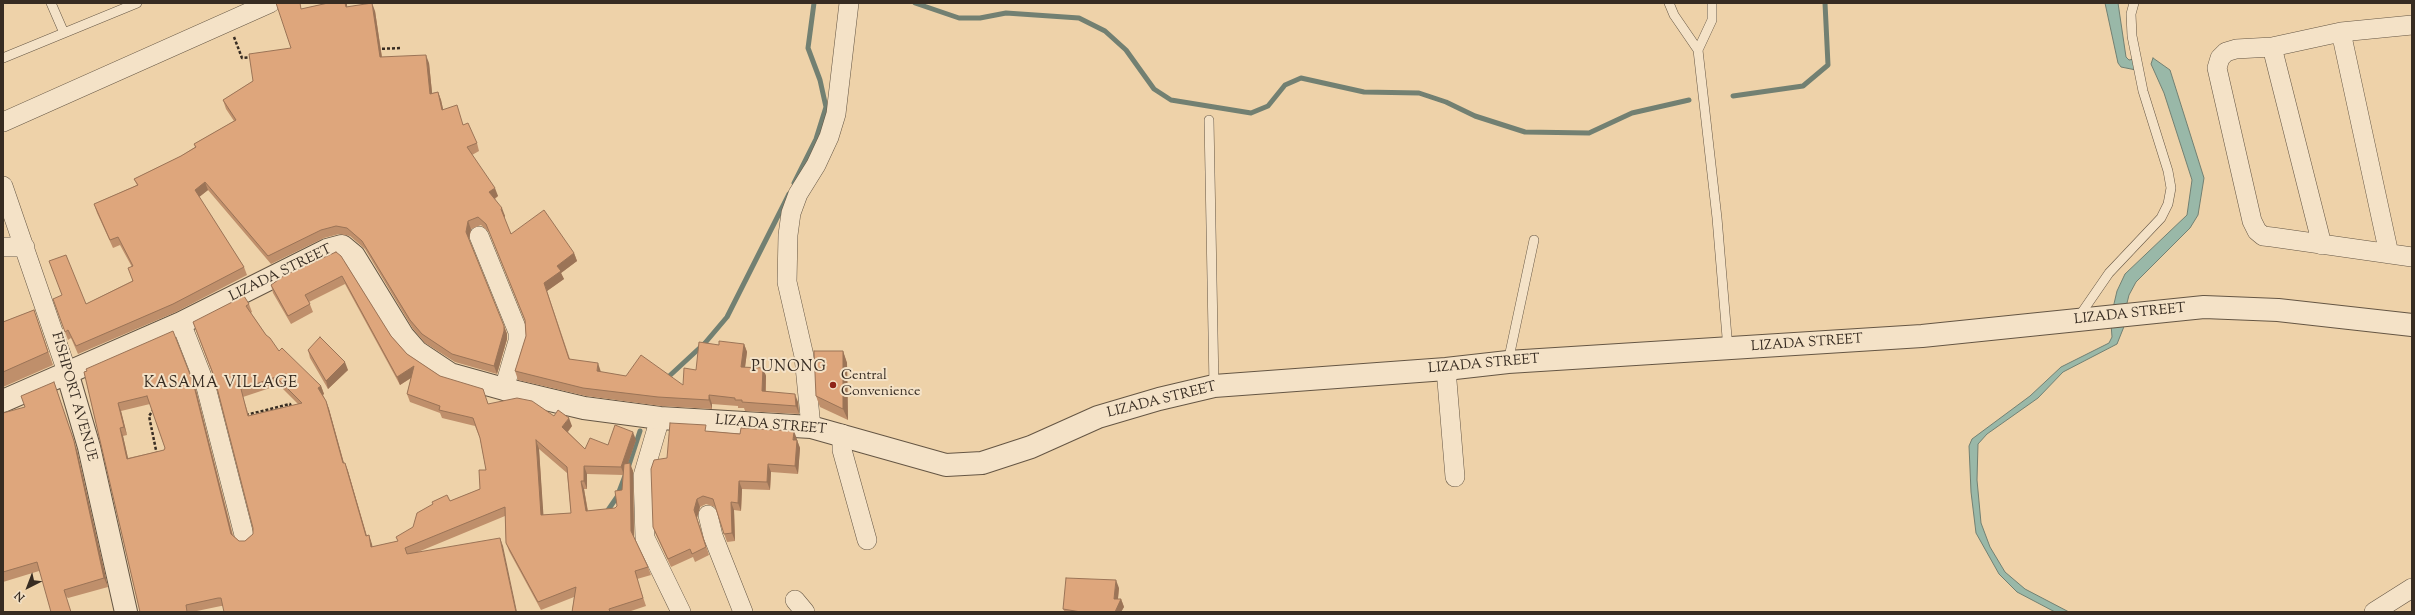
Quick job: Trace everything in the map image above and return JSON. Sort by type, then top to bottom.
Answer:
[{"type":"street","points":[[3,122],[270,3]]},
{"type":"street","points":[[811,427],[804,356],[787,282],[788,235],[791,213],[798,194],[816,165],[834,122],[849,3]]},
{"type":"street","points":[[2411,29],[2341,32],[2272,47],[2226,52],[2220,58],[2217,68],[2252,221],[2257,231],[2264,236],[2412,257]]},
{"type":"street","points":[[2341,32],[2389,254]]},
{"type":"street","points":[[2272,47],[2322,245]]},
{"type":"street","name":"FISHPORT AVENUE","points":[[3,186],[67,372],[89,447],[126,612]]},
{"type":"street","points":[[478,236],[518,332],[518,341],[504,389]]},
{"type":"street","name":"LIZADA STREET","points":[[3,401],[181,323],[327,250],[342,246],[354,256],[388,315],[417,352],[450,374],[504,389],[584,408],[660,418],[811,427],[842,434],[946,465],[982,463],[1032,447],[1098,417],[1159,399],[1214,386],[1446,369],[1508,362],[1922,336],[2204,307],[2278,310],[2412,325]]},
{"type":"street","points":[[3,247],[25,247]]},
{"type":"street","points":[[181,323],[206,388],[245,539]]},
{"type":"street","points":[[1446,369],[1455,477]]},
{"type":"street","points":[[660,418],[643,476],[645,538],[681,612]]},
{"type":"street","points":[[842,434],[842,450],[867,540]]},
{"type":"street","points":[[708,515],[713,536],[743,612]]},
{"type":"street","points":[[2374,612],[2412,588]]},
{"type":"lane","points":[[51,3],[64,33]]},
{"type":"lane","points":[[3,58],[138,3]]},
{"type":"lane","points":[[1669,3],[1674,15],[1698,50],[1717,218],[1728,349]]},
{"type":"lane","points":[[1698,50],[1712,20],[1712,3]]},
{"type":"lane","points":[[2077,320],[2109,273],[2161,218],[2168,204],[2171,188],[2168,171],[2144,91],[2132,36],[2131,14],[2134,3]]},
{"type":"lane","points":[[1210,120],[1214,386]]},
{"type":"lane","points":[[1508,362],[1534,240]]},
{"type":"path","points":[[228,22],[242,58],[257,57]]},
{"type":"path","points":[[371,49],[402,48]]},
{"type":"path","points":[[245,416],[290,404],[292,410]]},
{"type":"path","points":[[155,407],[149,416],[159,462]]},
{"type":"shaded area","points":[[2105,3],[2118,3],[2126,57],[2129,60],[2134,59],[2136,70],[2121,67],[2118,63]]},
{"type":"shaded area","points":[[2153,58],[2170,70],[2204,178],[2198,215],[2190,228],[2136,282],[2129,295],[2126,307],[2113,308],[2117,291],[2125,274],[2187,215],[2192,180],[2164,93],[2151,64]]},
{"type":"shaded area","points":[[2111,324],[2125,324],[2117,344],[2063,372],[2038,398],[1987,434],[1978,444],[1977,480],[1981,523],[1990,547],[2005,572],[2025,589],[2069,612],[2055,612],[2017,592],[1999,574],[1976,533],[1971,492],[1969,446],[1972,439],[2030,396],[2061,367],[2109,343],[2112,337]]},
{"type":"building","points":[[276,3],[300,3],[301,9],[328,3],[345,3],[346,7],[372,3],[380,57],[426,55],[430,94],[438,92],[442,110],[457,105],[463,125],[468,123],[477,143],[467,147],[495,188],[489,192],[502,208],[501,209],[511,234],[544,210],[574,253],[557,266],[561,271],[544,283],[569,359],[598,363],[597,371],[626,376],[641,355],[683,385],[684,368],[696,370],[699,342],[719,345],[719,341],[744,344],[741,367],[763,368],[762,391],[795,394],[796,406],[742,402],[742,400],[735,400],[735,398],[709,395],[709,400],[658,397],[583,388],[515,371],[526,336],[525,320],[486,224],[478,217],[468,221],[466,232],[504,326],[504,331],[494,366],[452,354],[422,334],[410,320],[362,241],[347,228],[336,226],[321,230],[268,256],[205,182],[195,190],[244,267],[173,304],[76,346],[68,330],[65,332],[53,299],[62,295],[49,261],[66,255],[86,304],[133,281],[128,268],[133,266],[118,237],[110,240],[94,204],[138,185],[134,179],[181,156],[196,147],[194,144],[236,120],[223,100],[253,81],[249,54],[291,48]]},
{"type":"building","points":[[336,252],[341,256],[391,336],[407,354],[440,376],[483,389],[488,404],[517,398],[532,401],[554,416],[558,410],[569,418],[562,427],[585,449],[590,438],[608,445],[615,425],[633,432],[621,467],[584,466],[584,481],[581,481],[586,511],[615,508],[617,506],[615,491],[622,490],[624,464],[630,463],[631,531],[648,567],[635,571],[643,598],[609,609],[610,612],[572,612],[576,587],[538,602],[506,543],[505,507],[405,548],[407,554],[500,538],[516,612],[224,612],[221,598],[218,598],[186,605],[187,612],[140,612],[84,372],[87,371],[86,369],[173,331],[193,382],[231,534],[239,541],[245,541],[253,534],[253,528],[214,376],[193,322],[244,296],[249,304],[246,306],[279,351],[282,348],[321,386],[318,388],[326,401],[343,463],[345,463],[366,536],[369,535],[371,547],[398,541],[396,537],[413,527],[417,513],[433,504],[432,502],[447,495],[450,501],[480,489],[479,470],[486,470],[480,438],[473,418],[439,410],[440,406],[407,394],[414,366],[397,377],[342,276],[305,295],[310,304],[288,316],[271,285],[285,275]],"holes":[[[276,377],[302,403],[248,416],[241,389]],[[147,396],[165,448],[164,450],[127,459],[120,428],[124,427],[118,403]],[[536,440],[567,467],[571,513],[541,515]]]},
{"type":"building","points":[[34,310],[48,352],[3,372],[3,322]]},
{"type":"building","points":[[320,337],[345,362],[326,381],[308,350]]},
{"type":"building","name":"Central Convenience","points":[[814,351],[843,351],[843,409],[816,396]]},
{"type":"building","points":[[54,382],[74,441],[104,578],[64,590],[71,612],[51,612],[37,562],[3,572],[3,413],[25,407],[21,396]]},
{"type":"building","points":[[670,423],[706,425],[705,431],[740,434],[741,428],[794,431],[793,440],[797,440],[795,466],[768,464],[767,482],[739,481],[738,503],[731,502],[732,533],[724,534],[713,499],[703,496],[697,499],[694,510],[706,547],[692,554],[690,549],[668,559],[653,527],[651,469],[654,460],[667,458]]},
{"type":"building","points":[[1066,578],[1116,580],[1114,599],[1121,599],[1115,612],[1081,612],[1063,609]]},
{"type":"waterway","points":[[794,183],[816,139],[826,107],[820,80],[808,48],[814,3]]},
{"type":"waterway","points":[[915,3],[959,18],[980,18],[1006,13],[1079,18],[1105,31],[1126,50],[1154,89],[1171,100],[1251,113],[1268,106],[1285,85],[1301,78],[1364,92],[1419,93],[1446,102],[1475,116],[1525,132],[1589,133],[1632,113],[1689,100]]},
{"type":"waterway","points":[[1733,96],[1803,86],[1828,65],[1825,3]]},
{"type":"waterway","points":[[665,380],[705,343],[727,317],[789,194]]},
{"type":"waterway","points":[[628,468],[640,431]]},
{"type":"waterway","points":[[606,513],[617,497],[625,476]]},
{"type":"place","name":"Central Convenience","points":[[833,385]]},
{"type":"district","name":"PUNONG","points":[[789,368]]},
{"type":"district","name":"KASAMA VILLAGE","points":[[221,384]]}]
